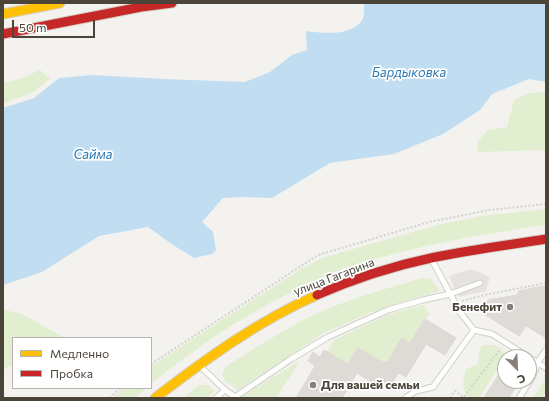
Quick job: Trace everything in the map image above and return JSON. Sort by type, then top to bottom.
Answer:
[{"type":"main road","points":[[3,14],[60,3]]},
{"type":"main road","points":[[3,34],[141,7],[172,3]]},
{"type":"main road","name":"улица Гагарина","points":[[155,398],[198,364],[262,324],[294,305],[332,288],[380,272],[431,258],[546,239]]},
{"type":"lane","points":[[431,258],[455,303],[474,330],[492,334],[546,368]]},
{"type":"lane","points":[[198,364],[224,390],[236,398],[291,360],[328,337],[388,310],[450,294],[480,283]]},
{"type":"lane","points":[[406,398],[416,391],[433,387],[474,330]]},
{"type":"lane","points":[[519,398],[546,350]]},
{"type":"lane","points":[[216,398],[224,390]]},
{"type":"path","points":[[152,363],[318,255],[429,222],[488,210],[546,204]]},
{"type":"path","points":[[455,303],[484,295],[546,283]]},
{"type":"path","points":[[450,398],[455,391],[464,397],[505,342]]},
{"type":"path","points":[[110,398],[119,389]]},
{"type":"green space","points":[[40,70],[50,79],[35,91],[3,104],[3,83],[20,79]]},
{"type":"green space","points":[[546,92],[546,150],[477,152],[478,141],[488,130],[507,127],[514,100],[529,93]]},
{"type":"green space","points":[[546,209],[546,225],[409,250],[382,257],[320,278],[240,320],[203,344],[152,383],[152,366],[157,362],[301,269],[322,258],[434,226],[481,216]]},
{"type":"green space","points":[[423,278],[431,279],[440,291],[369,313],[324,333],[238,390],[225,381],[222,374],[225,367],[278,334],[318,313],[377,291]]},
{"type":"green space","points":[[423,305],[430,314],[425,319],[410,343],[386,365],[348,364],[327,352],[334,340],[387,315]]},
{"type":"green space","points":[[3,310],[20,313],[63,337],[12,337],[12,366],[7,367],[3,371]]},
{"type":"green space","points":[[483,345],[495,345],[499,349],[497,349],[497,370],[479,398],[469,398],[466,395],[463,384],[464,377],[466,369],[478,364],[479,351]]},
{"type":"green space","points":[[296,363],[298,364],[276,398],[265,398],[262,396],[261,398],[244,398],[242,396]]},
{"type":"green space","points":[[546,381],[546,391],[542,398],[533,398],[542,384]]},
{"type":"green space","points":[[199,385],[208,385],[215,391],[208,398],[183,398]]},
{"type":"green space","points":[[122,389],[145,389],[135,398],[113,398]]},
{"type":"shaded area","points":[[471,269],[490,277],[486,291],[459,297],[449,276]]},
{"type":"water","points":[[364,3],[546,3],[546,82],[529,79],[492,94],[480,110],[443,134],[394,154],[330,163],[272,198],[223,198],[202,222],[213,232],[216,250],[212,254],[194,258],[148,227],[99,236],[42,272],[3,285],[3,108],[34,98],[59,78],[92,75],[245,82],[270,72],[292,55],[307,50],[306,31],[334,33],[354,28],[362,20],[364,14]]},
{"type":"building","points":[[546,286],[546,338],[526,326],[519,336],[481,312],[488,300],[517,295],[519,291]]},
{"type":"building","points":[[425,319],[456,338],[445,355],[426,344],[406,377],[398,373],[389,389],[376,381],[375,384],[357,373],[342,398],[296,398],[315,366],[308,361],[313,352],[320,357],[324,350],[348,364],[358,348],[380,361],[387,363],[402,338],[410,343]]},
{"type":"building","points":[[497,378],[497,389],[514,389],[509,398],[484,398]]},
{"type":"traffic: slow","points":[[3,14],[60,3]]},
{"type":"traffic: slow","points":[[155,398],[213,355],[253,329],[295,305],[317,295]]},
{"type":"traffic: jam","points":[[3,34],[141,7],[172,3]]},
{"type":"traffic: jam","points":[[317,295],[359,278],[417,261],[460,252],[546,239]]},
{"type":"place","name":"Бенефит","points":[[510,307]]},
{"type":"place","name":"Для вашей семьи","points":[[313,385]]},
{"type":"water label","name":"Бардыковка","points":[[409,73]]},
{"type":"water label","name":"Сайма","points":[[93,155]]}]
